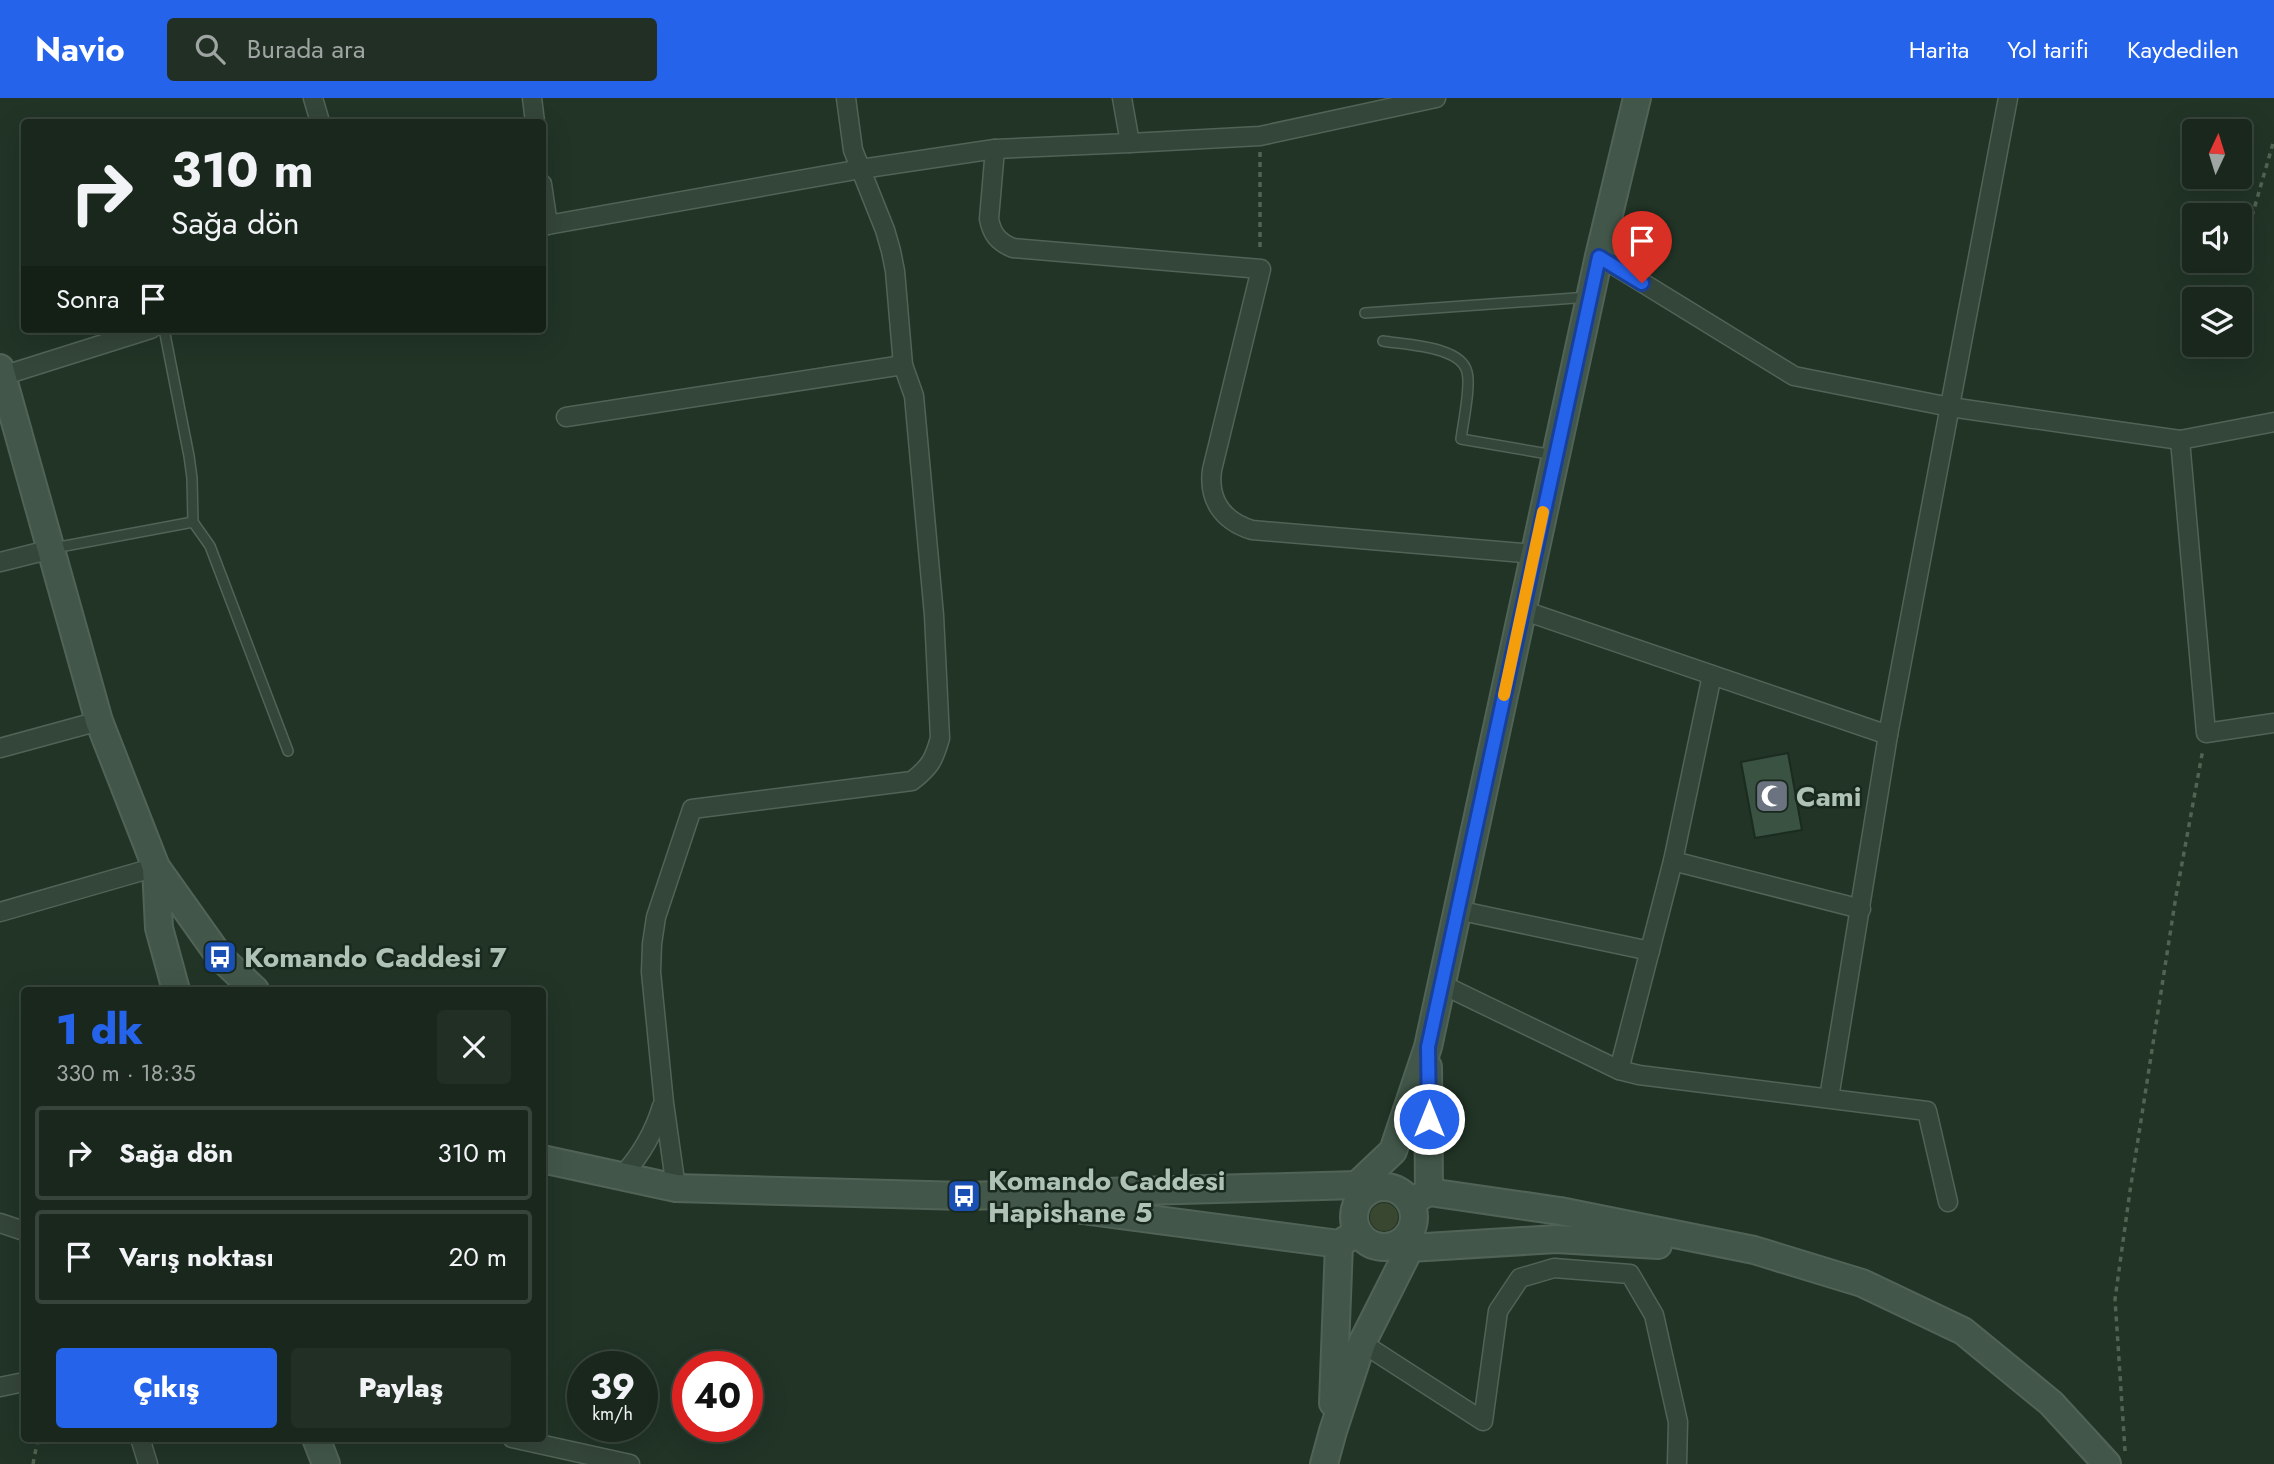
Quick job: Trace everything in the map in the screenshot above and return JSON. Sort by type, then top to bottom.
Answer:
[{"type":"street","points":[[313,98],[319,119]]},
{"type":"street","points":[[532,98],[535,119]]},
{"type":"street","points":[[676,1188],[651,972],[652,944],[656,917],[692,809],[912,781],[926,771],[935,757],[940,738],[934,615],[914,396],[903,365],[893,261],[885,230],[853,150],[846,98]]},
{"type":"street","points":[[1122,98],[1130,143]]},
{"type":"street","points":[[546,225],[861,169],[995,149],[1260,136],[1437,98]]},
{"type":"street","points":[[1332,1431],[1349,1238],[1363,1188],[1393,1151],[1428,1047],[1590,297],[1637,98]]},
{"type":"street","points":[[1829,1098],[1888,735],[2008,98]]},
{"type":"street","points":[[995,149],[989,219],[990,229],[1003,244],[1013,248],[1261,269],[1210,482],[1218,508],[1227,518],[1252,530],[1534,554]]},
{"type":"street","points":[[1599,257],[1794,376],[1950,407],[2180,440],[2274,422]]},
{"type":"street","points":[[137,333],[1,372],[99,722],[156,867],[220,957],[252,987]]},
{"type":"street","points":[[566,417],[903,365]]},
{"type":"street","points":[[2180,440],[2206,733],[2274,723]]},
{"type":"street","points":[[0,562],[52,549]]},
{"type":"street","points":[[1522,610],[1888,735]]},
{"type":"street","points":[[1619,1070],[1673,861],[1712,675]]},
{"type":"street","points":[[0,748],[99,722]]},
{"type":"street","points":[[1673,861],[1861,909]]},
{"type":"street","points":[[0,912],[156,867]]},
{"type":"street","points":[[156,867],[159,928],[175,987]]},
{"type":"street","points":[[1457,910],[1650,951]]},
{"type":"street","points":[[1441,984],[1619,1070],[1639,1075],[1927,1111],[1948,1202]]},
{"type":"street","points":[[1324,1464],[1332,1431],[1363,1343],[1407,1244],[1420,1197],[1428,1047]]},
{"type":"street","points":[[622,1176],[642,1152],[664,1102]]},
{"type":"street","points":[[546,1160],[676,1188],[964,1196],[1387,1187],[1420,1197],[1560,1211],[1754,1250],[1862,1283],[1963,1331],[2116,1458]]},
{"type":"street","points":[[964,1196],[1349,1238],[1381,1247],[1556,1239],[1754,1250]]},
{"type":"street","points":[[0,1223],[21,1230]]},
{"type":"street","points":[[1363,1343],[1483,1420],[1498,1311],[1520,1279],[1554,1268],[1630,1274],[1654,1315],[1678,1422],[1677,1464]]},
{"type":"street","points":[[0,1387],[21,1383]]},
{"type":"street","points":[[142,1442],[148,1464]]},
{"type":"street","points":[[318,1442],[326,1464]]},
{"type":"street","points":[[530,1442],[630,1464]]},
{"type":"lane","points":[[1365,313],[1590,297]]},
{"type":"lane","points":[[165,333],[192,478],[193,522],[211,547],[288,751]]},
{"type":"lane","points":[[1383,341],[1450,353],[1461,360],[1468,375],[1461,439],[1555,456]]},
{"type":"lane","points":[[52,549],[193,522]]},
{"type":"path","points":[[1260,136],[1261,269]]},
{"type":"path","points":[[2252,216],[2274,140]]},
{"type":"path","points":[[2116,1458],[2115,1299],[2176,896],[2206,733]]},
{"type":"path","points":[[33,1464],[37,1442]]},
{"type":"green space","points":[[1384,1203],[1394,1207],[1398,1217],[1394,1227],[1384,1231],[1374,1227],[1370,1217],[1374,1207]]},
{"type":"building","name":"Cami","points":[[1788,753],[1802,830],[1755,838],[1741,762]]},
{"type":"slow traffic","points":[[1504,695],[1543,512]]},
{"type":"place","name":"Cami","points":[[1772,796]]},
{"type":"place","name":"Komando Caddesi 7","points":[[220,957]]},
{"type":"place","name":"Komando Caddesi Hapishane 5","points":[[964,1196]]},
{"type":"route","points":[[1429,1119],[1428,1047],[1599,257],[1642,283]]}]
